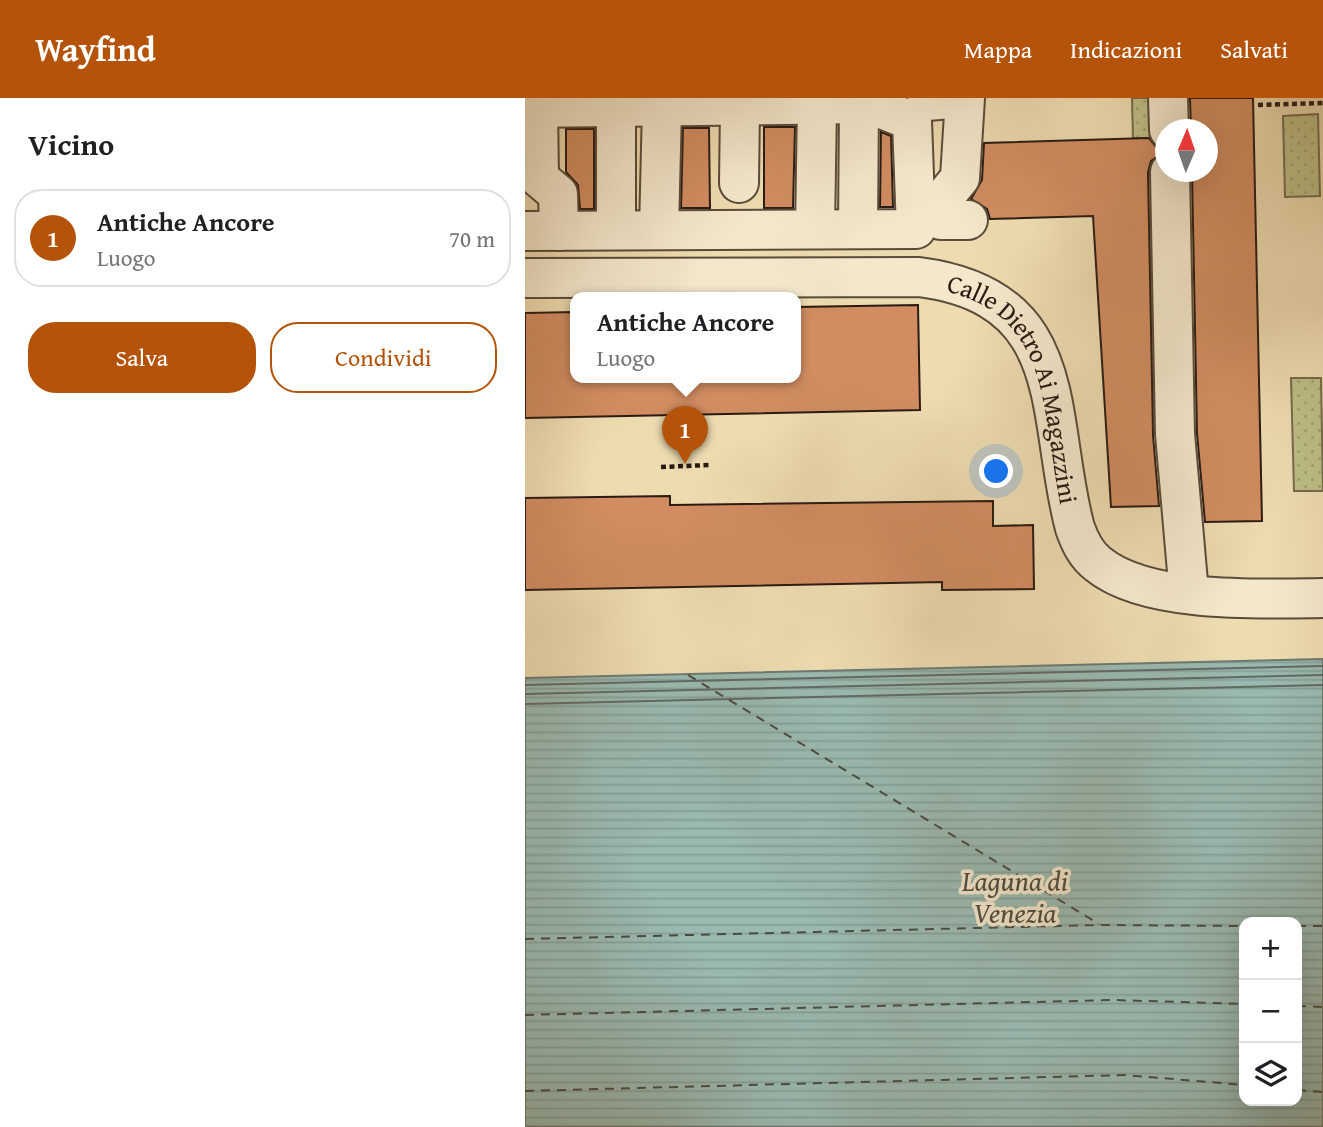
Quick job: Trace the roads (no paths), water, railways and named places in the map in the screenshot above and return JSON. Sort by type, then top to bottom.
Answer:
[{"type":"street","points":[[1168,98],[1169,119]]},
{"type":"street","points":[[859,229],[911,103]]},
{"type":"street","points":[[911,103],[916,229],[542,231],[558,194],[532,184],[531,108],[601,104],[817,106],[911,103],[963,161],[946,217]]},
{"type":"street","points":[[601,104],[616,230]]},
{"type":"street","points":[[659,230],[671,104]]},
{"type":"street","points":[[739,183],[740,106]]},
{"type":"street","points":[[815,229],[817,106]]},
{"type":"street","points":[[1170,182],[1175,434],[1189,594]]},
{"type":"street","points":[[739,183],[757,196],[758,229]]},
{"type":"street","points":[[719,230],[720,197],[739,183]]},
{"type":"street","name":"Calle Dietro Ai Magazzini","points":[[525,278],[919,277],[959,285],[978,293],[1011,318],[1025,333],[1046,368],[1052,388],[1069,506],[1080,542],[1089,556],[1105,569],[1130,580],[1189,594],[1254,599],[1323,598]]},
{"type":"water","name":"Laguna di Venezia","points":[[1323,659],[1323,1127],[525,1127],[525,678]]},
{"type":"place","name":"Antiche Ancore","points":[[685,464]]}]
